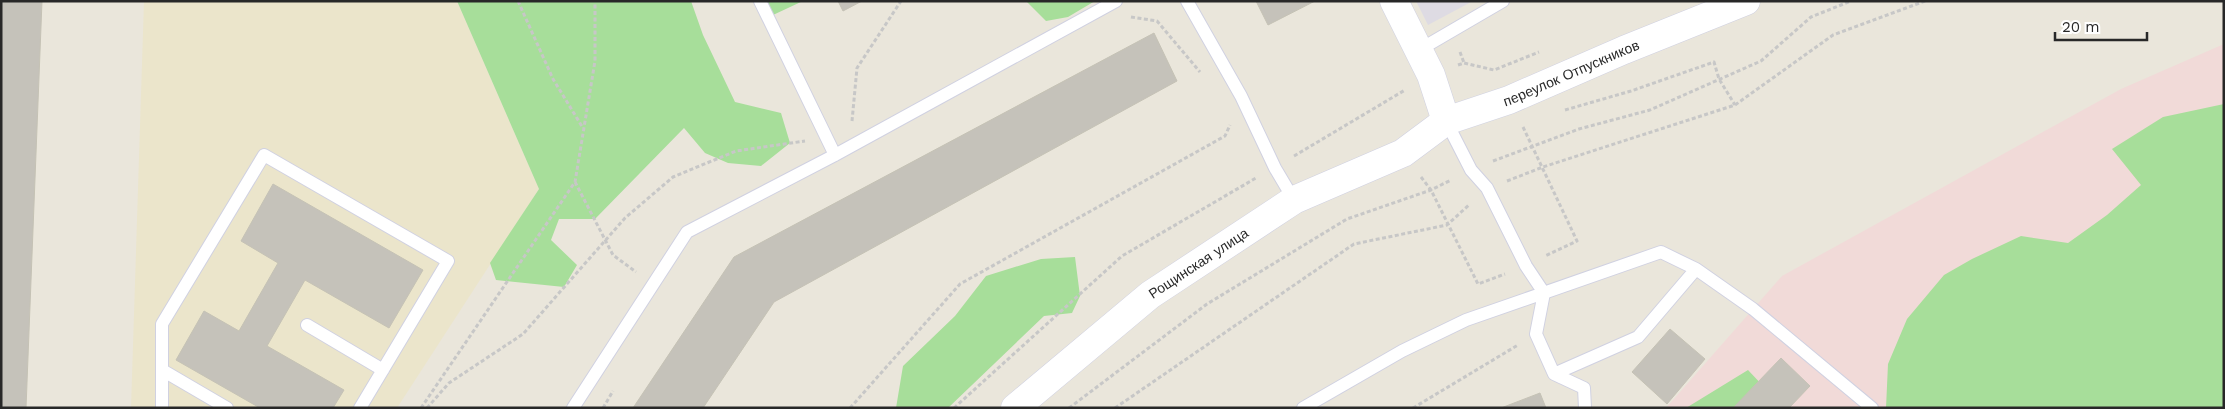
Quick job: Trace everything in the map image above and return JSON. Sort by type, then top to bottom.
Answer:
[{"type":"street","points":[[1394,1],[1431,75],[1446,121]]},
{"type":"street","name":"переулок Отпускников","points":[[1403,152],[1446,121],[1509,100],[1624,50],[1746,1]]},
{"type":"street","name":"Рощинская улица","points":[[1015,408],[1150,295],[1294,200],[1403,152]]},
{"type":"lane","points":[[760,1],[835,155]]},
{"type":"lane","points":[[573,408],[687,232],[835,155],[1116,1]]},
{"type":"lane","points":[[1187,1],[1241,96],[1275,168],[1294,200]]},
{"type":"lane","points":[[1419,50],[1503,1]]},
{"type":"lane","points":[[1446,121],[1471,170],[1487,188],[1526,266],[1544,293],[1536,334],[1554,374],[1584,388],[1585,408]]},
{"type":"lane","points":[[162,408],[162,324],[264,155],[448,261],[360,408]]},
{"type":"lane","points":[[1303,408],[1418,343],[1466,320],[1661,252],[1696,269],[1753,309],[1872,408]]},
{"type":"lane","points":[[1554,374],[1638,337],[1696,269]]},
{"type":"lane","points":[[307,326],[383,370]]},
{"type":"lane","points":[[162,370],[227,408]]},
{"type":"path","points":[[518,1],[553,78],[584,129]]},
{"type":"path","points":[[421,408],[575,182],[595,61],[595,1]]},
{"type":"path","points":[[850,146],[857,68],[901,1]]},
{"type":"path","points":[[1070,408],[1074,403],[1206,304],[1347,219],[1431,190],[1471,170],[1532,145],[1579,129],[1650,110],[1761,61],[1811,18],[1851,1]]},
{"type":"path","points":[[1097,12],[1157,21],[1203,76]]},
{"type":"path","points":[[1558,112],[1631,91],[1714,62],[1719,79],[1735,105]]},
{"type":"path","points":[[1403,152],[1431,190],[1478,284],[1526,266],[1577,241],[1494,70]]},
{"type":"path","points":[[850,408],[960,284],[1225,136],[1232,121]]},
{"type":"path","points":[[427,408],[449,384],[523,334],[625,218],[673,177],[736,151],[826,138]]},
{"type":"path","points":[[575,182],[613,255],[652,285]]},
{"type":"path","points":[[1413,408],[1536,334]]},
{"type":"path","points":[[1074,403],[1078,408]]},
{"type":"shaded area","points":[[144,1],[457,1],[539,189],[397,408],[131,408]]},
{"type":"shaded area","points":[[1416,1],[1473,1],[1428,25]]},
{"type":"shaded area","points":[[2224,44],[2224,408],[1666,408],[1782,276],[2121,89]]},
{"type":"green space","points":[[457,1],[691,1],[703,35],[735,102],[781,113],[790,143],[761,166],[728,163],[705,153],[684,128],[595,219],[559,219],[551,240],[577,265],[564,287],[496,280],[490,263],[539,189]]},
{"type":"green space","points":[[766,1],[803,1],[773,15]]},
{"type":"green space","points":[[1026,1],[1095,1],[1068,17],[1046,21]]},
{"type":"green space","points":[[2224,104],[2224,408],[1886,408],[1888,364],[1907,319],[1944,275],[1972,259],[2021,236],[2068,243],[2107,215],[2141,185],[2112,149],[2163,117]]},
{"type":"green space","points":[[1075,257],[1080,296],[1072,313],[1044,316],[948,408],[896,408],[903,366],[955,316],[986,276],[1041,259]]},
{"type":"green space","points":[[1748,370],[1765,388],[1753,408],[1686,408]]},
{"type":"building","points":[[1,1],[42,1],[26,408],[1,408]]},
{"type":"building","points":[[838,1],[862,1],[843,11]]},
{"type":"building","points":[[1256,1],[1315,1],[1268,25]]},
{"type":"building","points":[[1154,33],[1177,81],[774,302],[703,408],[633,408],[734,257]]},
{"type":"building","points":[[273,184],[423,270],[389,328],[305,280],[267,346],[344,390],[333,408],[260,408],[176,360],[204,311],[239,331],[278,263],[241,241]]},
{"type":"building","points":[[1670,329],[1705,359],[1667,404],[1632,372]]},
{"type":"building","points":[[1781,358],[1810,386],[1789,408],[1733,408]]},
{"type":"building","points":[[1540,393],[1546,408],[1501,408]]}]
